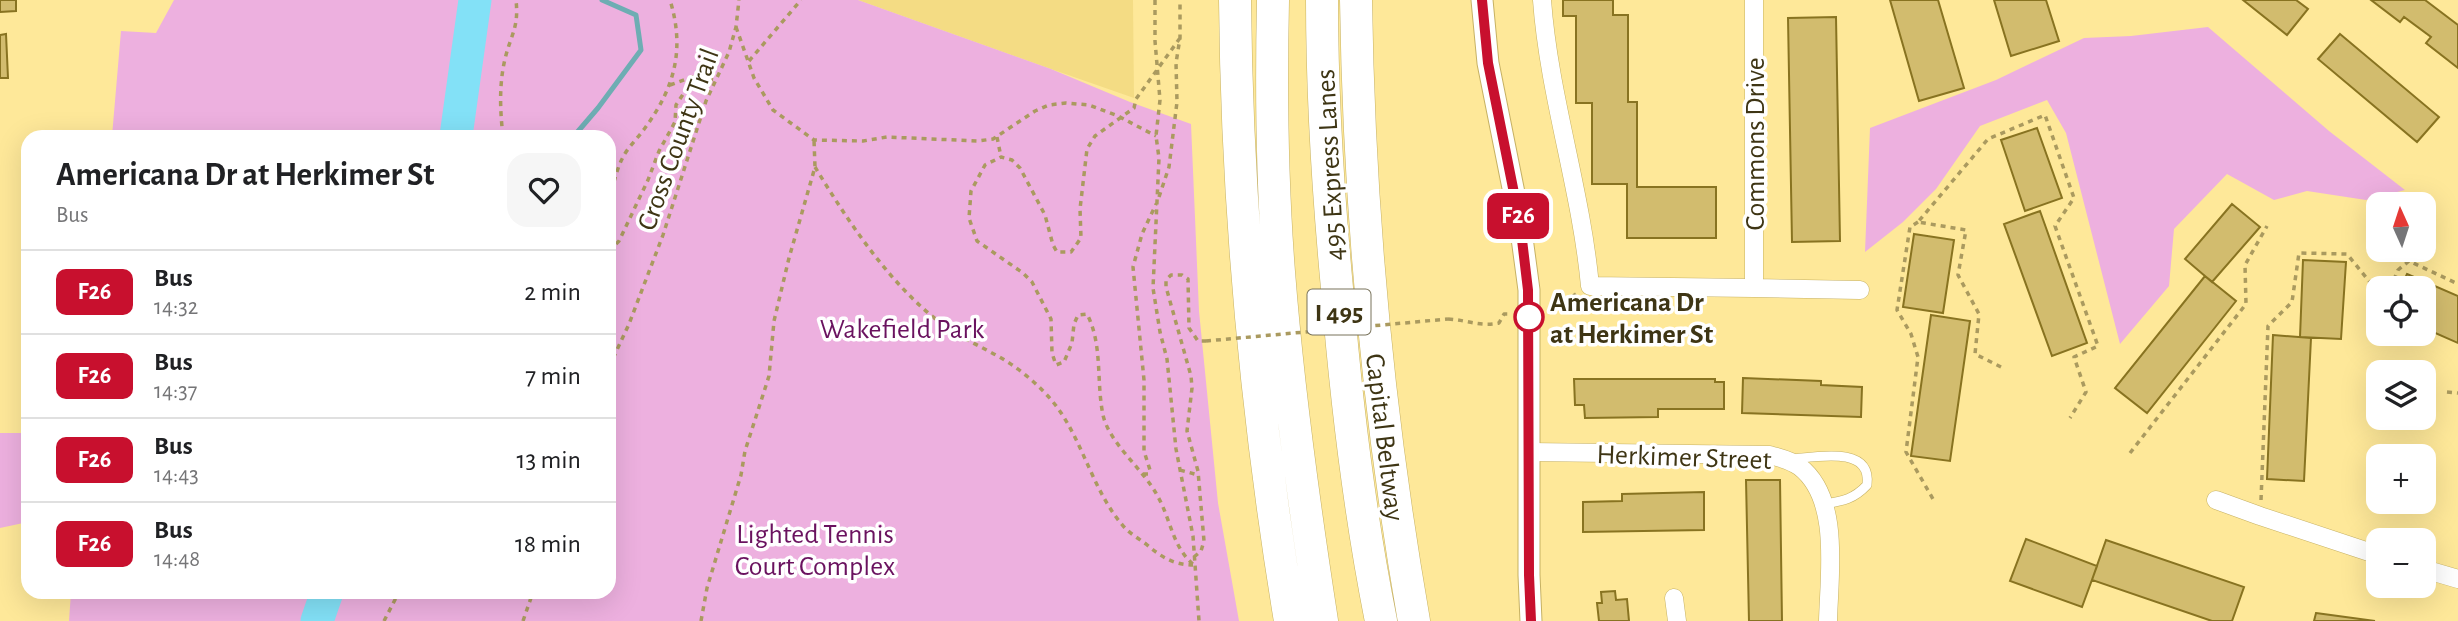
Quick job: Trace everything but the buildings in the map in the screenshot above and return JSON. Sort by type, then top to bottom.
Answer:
[{"type":"highway","points":[[1235,0],[1239,168],[1246,261],[1266,457],[1290,621]]},
{"type":"highway","name":"495 Express Lanes","points":[[1273,0],[1273,144],[1278,269],[1293,417],[1322,621]]},
{"type":"highway","name":"495 Express Lanes","points":[[1322,0],[1325,131],[1343,356],[1361,508],[1381,621]]},
{"type":"highway","name":"Capital Beltway","points":[[1356,0],[1361,152],[1371,314],[1398,528],[1414,621]]},
{"type":"street","points":[[1482,0],[1488,63],[1520,223],[1528,290],[1531,621]]},
{"type":"street","points":[[1542,0],[1550,65],[1590,286],[1860,289]]},
{"type":"street","name":"Commons Drive","points":[[1754,0],[1754,288]]},
{"type":"street","name":"Herkimer Street","points":[[1529,452],[1739,453],[1770,455],[1800,467],[1811,479],[1825,504],[1829,544],[1828,621]]},
{"type":"street","points":[[2216,500],[2366,551]]},
{"type":"street","points":[[2436,573],[2458,579]]},
{"type":"street","points":[[1674,598],[1677,621]]},
{"type":"lane","points":[[1787,460],[1849,457],[1866,469],[1867,485],[1850,500],[1825,504]]},
{"type":"path","points":[[503,130],[502,88],[505,58],[518,19],[516,0]]},
{"type":"path","points":[[616,178],[622,159],[664,100],[670,85],[677,61],[677,44],[670,0]]},
{"type":"path","name":"Cross County Trail","points":[[616,352],[663,235],[706,102],[729,52],[736,27],[738,0]]},
{"type":"path","points":[[749,61],[801,0]]},
{"type":"path","points":[[1155,0],[1160,100],[1156,136],[1159,158],[1153,288],[1170,373],[1180,470],[1193,536],[1199,621]]},
{"type":"path","points":[[1143,474],[1148,474],[1150,470],[1144,451],[1144,380],[1133,267],[1142,234],[1169,167],[1177,102],[1176,63],[1180,38],[1180,0]]},
{"type":"path","points":[[736,27],[760,92],[773,110],[814,140],[863,141],[887,137],[978,141],[997,137],[1035,111],[1049,105],[1066,103],[1089,105],[1156,136]]},
{"type":"path","points":[[1180,38],[1136,99],[1134,108],[1095,136],[1087,149],[1080,209],[1081,238],[1071,252],[1057,252],[1045,215],[1020,167],[1012,160],[1001,157],[985,165],[971,191],[969,218],[977,241],[1032,282],[1051,319],[1052,353],[1056,365],[1064,362],[1072,344],[1078,315],[1087,314],[1095,340],[1103,416],[1110,432],[1158,495],[1182,556],[1194,565]]},
{"type":"path","points":[[670,85],[695,76],[715,80]]},
{"type":"path","points":[[616,245],[620,242],[659,151],[676,122],[676,105],[695,76]]},
{"type":"path","points":[[1933,499],[1906,452],[1918,357],[1911,334],[1897,310],[1910,227],[1918,222],[1988,139],[2045,115],[2074,198],[2055,226],[2098,346],[2074,357],[2086,392],[2070,418]]},
{"type":"path","points":[[997,137],[1001,157]]},
{"type":"path","points":[[701,621],[707,587],[769,376],[774,321],[815,167],[814,140]]},
{"type":"path","points":[[815,167],[865,242],[921,307],[957,334],[1015,368],[1040,388],[1057,407],[1125,528],[1161,557],[1184,565],[1194,565]]},
{"type":"path","points":[[1918,222],[1966,230],[1958,275],[1979,314],[1975,354],[2001,367]]},
{"type":"path","points":[[2130,453],[2246,304],[2245,265],[2267,226]]},
{"type":"path","points":[[2260,516],[2268,326],[2292,302],[2299,253],[2347,254],[2366,277]]},
{"type":"path","points":[[2395,276],[2398,270],[2409,261],[2458,284]]},
{"type":"path","points":[[1194,557],[1201,551],[1203,541],[1198,475],[1187,431],[1192,388],[1166,287],[1166,280],[1171,275],[1182,275],[1188,279],[1189,328],[1198,341],[1448,319]]},
{"type":"path","points":[[2447,392],[2458,394]]},
{"type":"path","points":[[1180,470],[1198,475]]},
{"type":"path","points":[[384,621],[395,599]]},
{"type":"path","points":[[523,621],[531,599]]},
{"type":"shaded area","points":[[858,0],[1133,0],[1134,98],[1051,69]]},
{"type":"green space","name":"Wakefield Park","points":[[174,0],[858,0],[1051,69],[1191,124],[1199,311],[1218,503],[1239,621],[69,621],[71,599],[616,599],[616,130],[113,130],[121,31],[156,33]]},
{"type":"green space","points":[[2208,27],[2329,131],[2405,190],[2366,192],[2366,200],[2307,191],[2274,200],[2227,174],[2174,229],[2169,286],[2120,344],[2066,133],[2047,100],[1980,126],[1936,189],[1903,222],[1865,252],[1870,128],[1996,80],[2084,38],[2131,36]]},
{"type":"green space","points":[[0,433],[21,433],[21,524],[0,528]]},
{"type":"waterway","points":[[457,130],[475,0]]},
{"type":"waterway","points":[[579,130],[641,50],[636,15],[602,0]]},
{"type":"waterway","points":[[317,621],[325,599]]},
{"type":"bus line","name":"F26","points":[[1482,0],[1488,63],[1520,223],[1528,290],[1531,621]]},
{"type":"place","name":"Americana Dr at Herkimer St","points":[[1529,317]]},
{"type":"park label","name":"Lighted Tennis Court Complex","points":[[815,549]]}]
